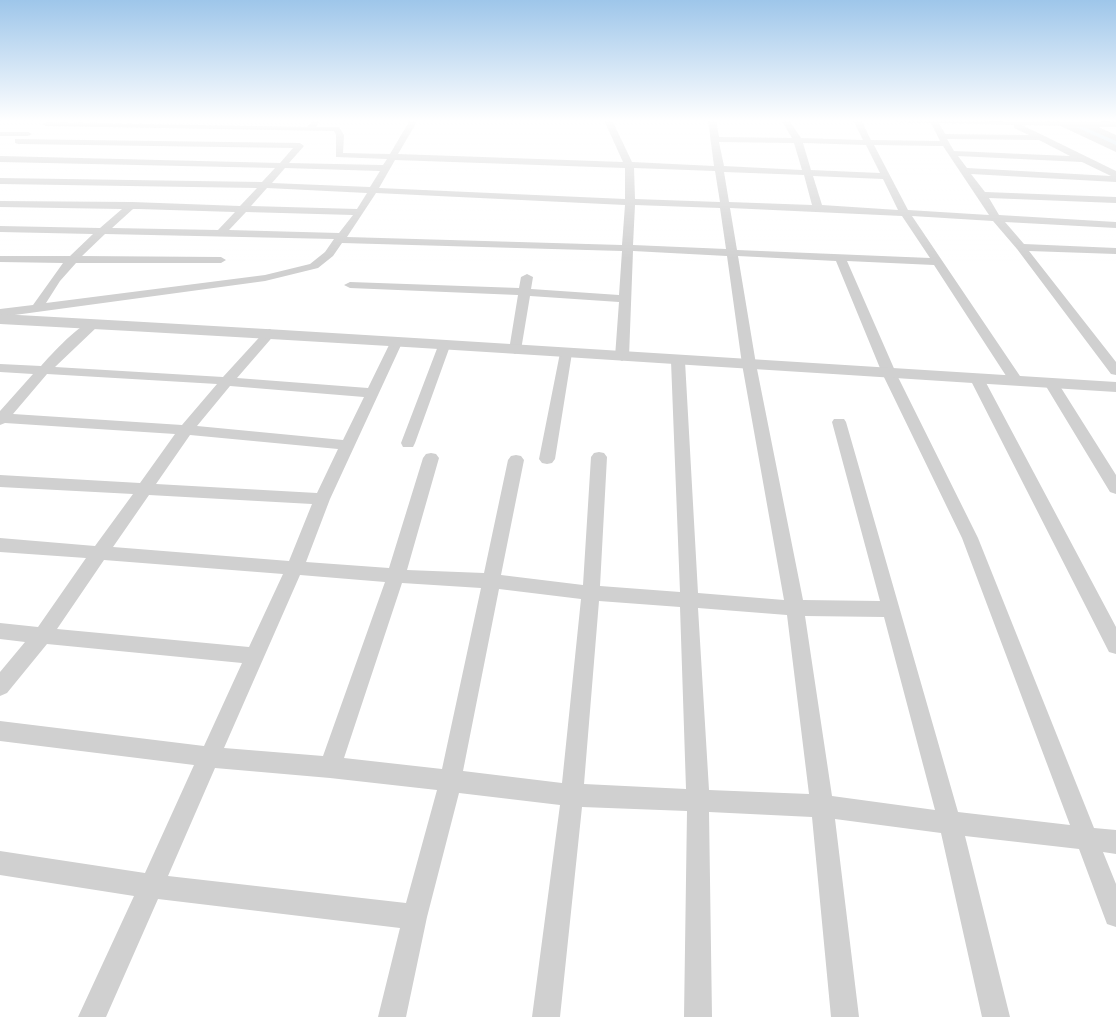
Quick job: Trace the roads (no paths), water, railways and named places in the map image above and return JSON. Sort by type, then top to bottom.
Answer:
[{"type":"street","points":[[32,205],[82,167]]},
{"type":"street","points":[[138,167],[264,185],[726,206],[818,208],[1116,225]]},
{"type":"street","points":[[37,308],[44,295],[72,259],[178,167]]},
{"type":"street","points":[[0,180],[62,183],[259,167]]},
{"type":"street","points":[[221,233],[281,167]]},
{"type":"street","points":[[0,314],[265,278],[314,266],[329,254],[341,238],[374,191],[386,168],[358,167]]},
{"type":"street","points":[[622,357],[630,202],[629,167]]},
{"type":"street","points":[[684,167],[887,176]]},
{"type":"street","points":[[805,167],[818,208]]},
{"type":"street","points":[[882,167],[905,213],[1016,382]]},
{"type":"street","points":[[963,167],[995,217],[1021,247],[1116,371]]},
{"type":"street","points":[[1098,167],[1116,177]]},
{"type":"street","points":[[719,169],[749,364],[795,608],[822,806],[845,1017]]},
{"type":"street","points":[[965,171],[1116,177]]},
{"type":"street","points":[[982,195],[1116,200]]},
{"type":"street","points":[[1099,199],[1110,211]]},
{"type":"street","points":[[0,204],[360,212]]},
{"type":"street","points":[[0,229],[221,233],[732,252],[938,262]]},
{"type":"street","points":[[1021,247],[1116,251]]},
{"type":"street","points":[[0,258],[221,260]]},
{"type":"street","points":[[840,258],[889,373],[970,538],[1116,915]]},
{"type":"street","points":[[515,350],[528,277]]},
{"type":"street","points":[[350,286],[525,292],[625,299]]},
{"type":"street","points":[[0,320],[270,334],[1116,387]]},
{"type":"street","points":[[0,419],[43,369],[93,324]]},
{"type":"street","points":[[0,686],[43,634],[101,554],[186,430],[270,334]]},
{"type":"street","points":[[92,1017],[295,567],[322,499],[396,343]]},
{"type":"street","points":[[408,443],[444,346]]},
{"type":"street","points":[[547,459],[566,353]]},
{"type":"street","points":[[678,361],[698,800],[698,1017]]},
{"type":"street","points":[[0,368],[227,381],[373,393]]},
{"type":"street","points":[[977,379],[1116,646]]},
{"type":"street","points":[[1051,383],[1116,488]]},
{"type":"street","points":[[0,419],[186,430],[348,445]]},
{"type":"street","points":[[839,422],[950,824],[996,1017]]},
{"type":"street","points":[[546,1017],[572,794],[591,593],[599,457]]},
{"type":"street","points":[[330,767],[396,576],[431,458]]},
{"type":"street","points":[[392,1017],[415,917],[452,780],[516,460]]},
{"type":"street","points":[[0,481],[322,499]]},
{"type":"street","points":[[0,546],[396,576],[493,581],[591,593],[795,608],[890,609]]},
{"type":"street","points":[[0,631],[255,656]]},
{"type":"street","points":[[0,731],[210,757],[330,767],[572,794],[822,806],[950,824],[1116,842]]},
{"type":"street","points":[[0,864],[150,886],[415,917]]}]
